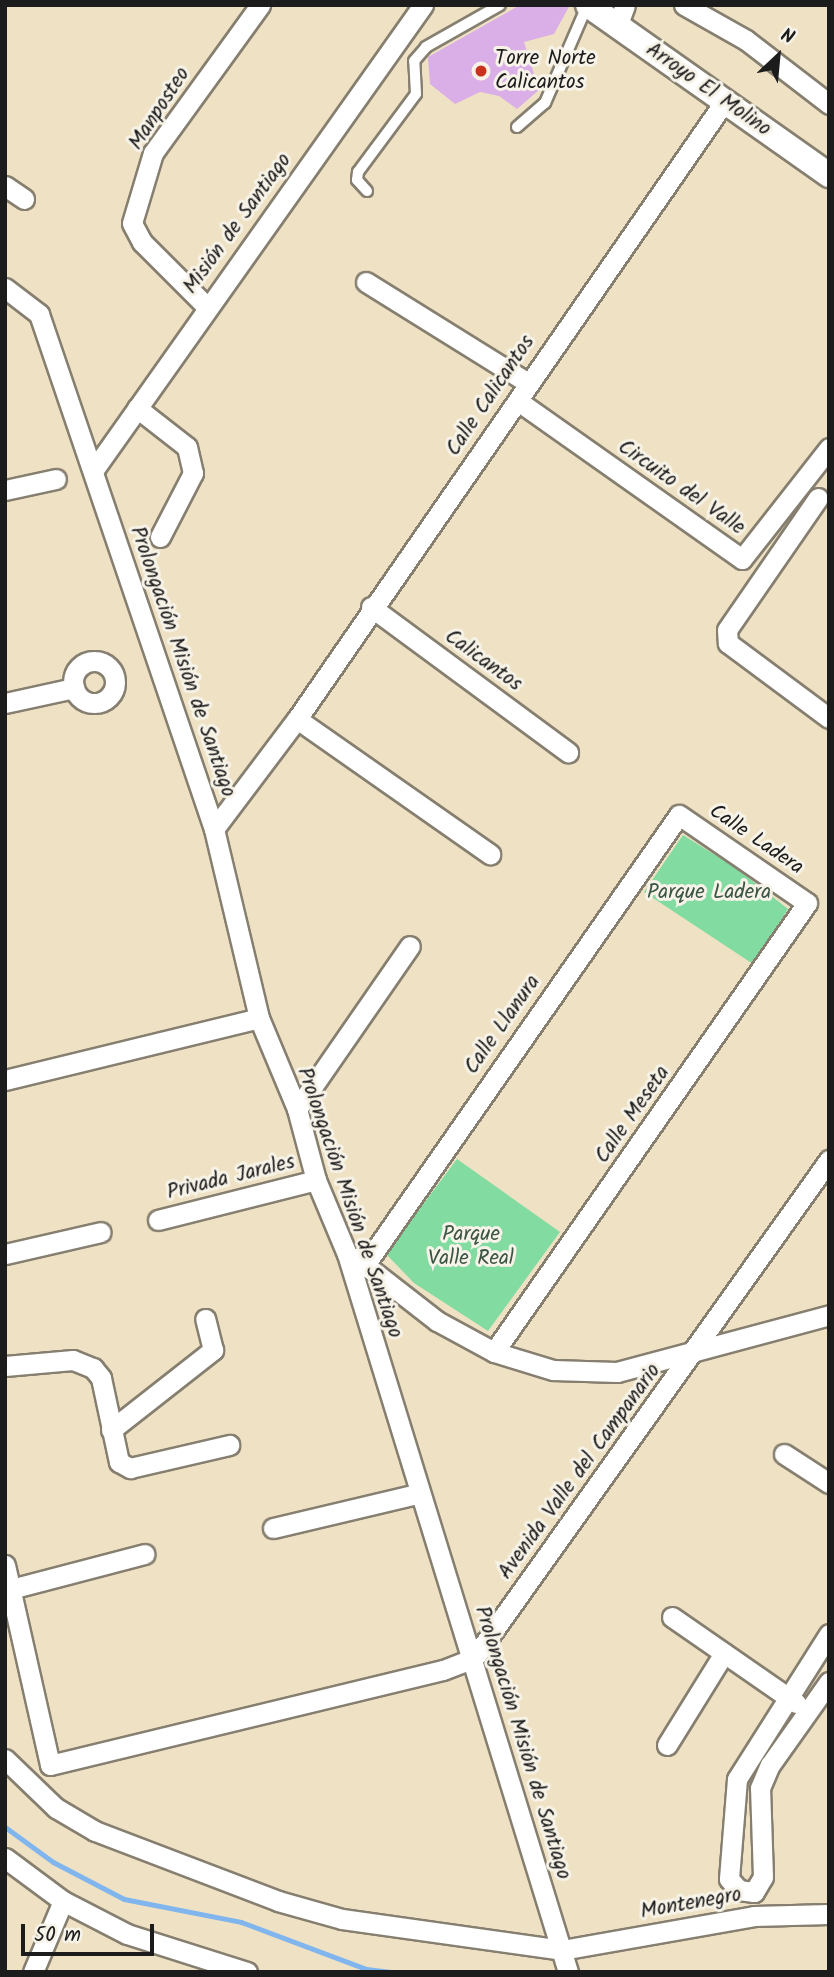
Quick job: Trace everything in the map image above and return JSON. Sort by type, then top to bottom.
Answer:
[{"type":"street","name":"Manposteo","points":[[207,307],[142,242],[132,223],[153,153],[260,5]]},
{"type":"street","name":"Misión de Santiago","points":[[93,471],[423,5]]},
{"type":"street","name":"Arroyo El Molino","points":[[588,5],[621,16],[725,101],[829,175]]},
{"type":"street","points":[[684,5],[746,40],[829,104]]},
{"type":"street","name":"Calle Calicantos","points":[[214,829],[297,719],[371,607],[518,401],[725,101]]},
{"type":"street","points":[[5,186],[24,199]]},
{"type":"street","points":[[366,282],[528,383]]},
{"type":"street","name":"Prolongación Misión de Santiago","points":[[5,288],[39,314],[214,829],[259,1018],[297,1109],[316,1180],[347,1254],[417,1494],[474,1658],[566,1963]]},
{"type":"street","name":"Circuito del Valle","points":[[518,401],[742,559],[829,448]]},
{"type":"street","points":[[137,408],[187,447],[193,473],[160,537]]},
{"type":"street","points":[[5,490],[56,479]]},
{"type":"street","points":[[799,485],[824,502],[727,630],[728,643],[829,718]]},
{"type":"street","name":"Calicantos","points":[[371,607],[568,752]]},
{"type":"street","points":[[5,703],[74,688]]},
{"type":"street","points":[[297,719],[490,854]]},
{"type":"street","name":"Calle Ladera","points":[[679,816],[807,903]]},
{"type":"street","name":"Calle Llanura","points":[[367,1262],[679,816]]},
{"type":"street","name":"Calle Meseta","points":[[495,1352],[807,903]]},
{"type":"street","points":[[297,1109],[410,946]]},
{"type":"street","points":[[5,1080],[259,1018]]},
{"type":"street","name":"Avenida Valle del Campanario","points":[[474,1658],[698,1348],[829,1160]]},
{"type":"street","name":"Privada Jarales","points":[[158,1220],[316,1180]]},
{"type":"street","points":[[5,1254],[101,1232]]},
{"type":"street","points":[[347,1254],[367,1262],[437,1321],[495,1352],[553,1370],[617,1372],[698,1348],[829,1315]]},
{"type":"street","points":[[111,1430],[213,1350],[205,1319]]},
{"type":"street","points":[[11,1366],[73,1360],[93,1368],[101,1378],[119,1462],[130,1468],[229,1446]]},
{"type":"street","points":[[784,1454],[829,1483]]},
{"type":"street","points":[[273,1528],[417,1494]]},
{"type":"street","points":[[11,1589],[144,1554]]},
{"type":"street","points":[[5,1565],[50,1765]]},
{"type":"street","points":[[672,1617],[808,1711]]},
{"type":"street","points":[[829,1634],[786,1696],[737,1779],[729,1879],[738,1890],[754,1892],[763,1877],[761,1788],[770,1765],[829,1682]]},
{"type":"street","points":[[667,1745],[724,1653]]},
{"type":"street","points":[[31,1785],[50,1765],[443,1670],[474,1658]]},
{"type":"street","points":[[5,1759],[31,1785],[94,1831],[278,1901],[342,1919],[566,1963]]},
{"type":"street","points":[[5,1858],[64,1901],[157,1946],[223,1969],[247,1972]]},
{"type":"street","points":[[33,1972],[64,1901]]},
{"type":"street","name":"Montenegro","points":[[566,1963],[754,1916],[829,1914]]},
{"type":"lane","points":[[367,191],[357,180],[358,172],[416,94],[414,61],[426,47],[500,5]]},
{"type":"lane","points":[[517,127],[545,103],[588,5]]},
{"type":"green space","name":"Parque Ladera","points":[[683,835],[736,868],[788,909],[753,964],[644,892]]},
{"type":"green space","name":"Parque Valle Real","points":[[457,1159],[560,1232],[488,1331],[414,1283],[386,1254]]},
{"type":"building","name":"Torre Norte Calicantos","points":[[520,5],[570,5],[554,34],[524,42],[539,90],[517,109],[499,96],[480,92],[455,104],[430,84],[428,57]]},
{"type":"waterway","points":[[5,1827],[53,1862],[124,1899],[241,1922],[366,1969],[391,1972]]},
{"type":"place","name":"Torre Norte Calicantos","points":[[481,71]]}]
